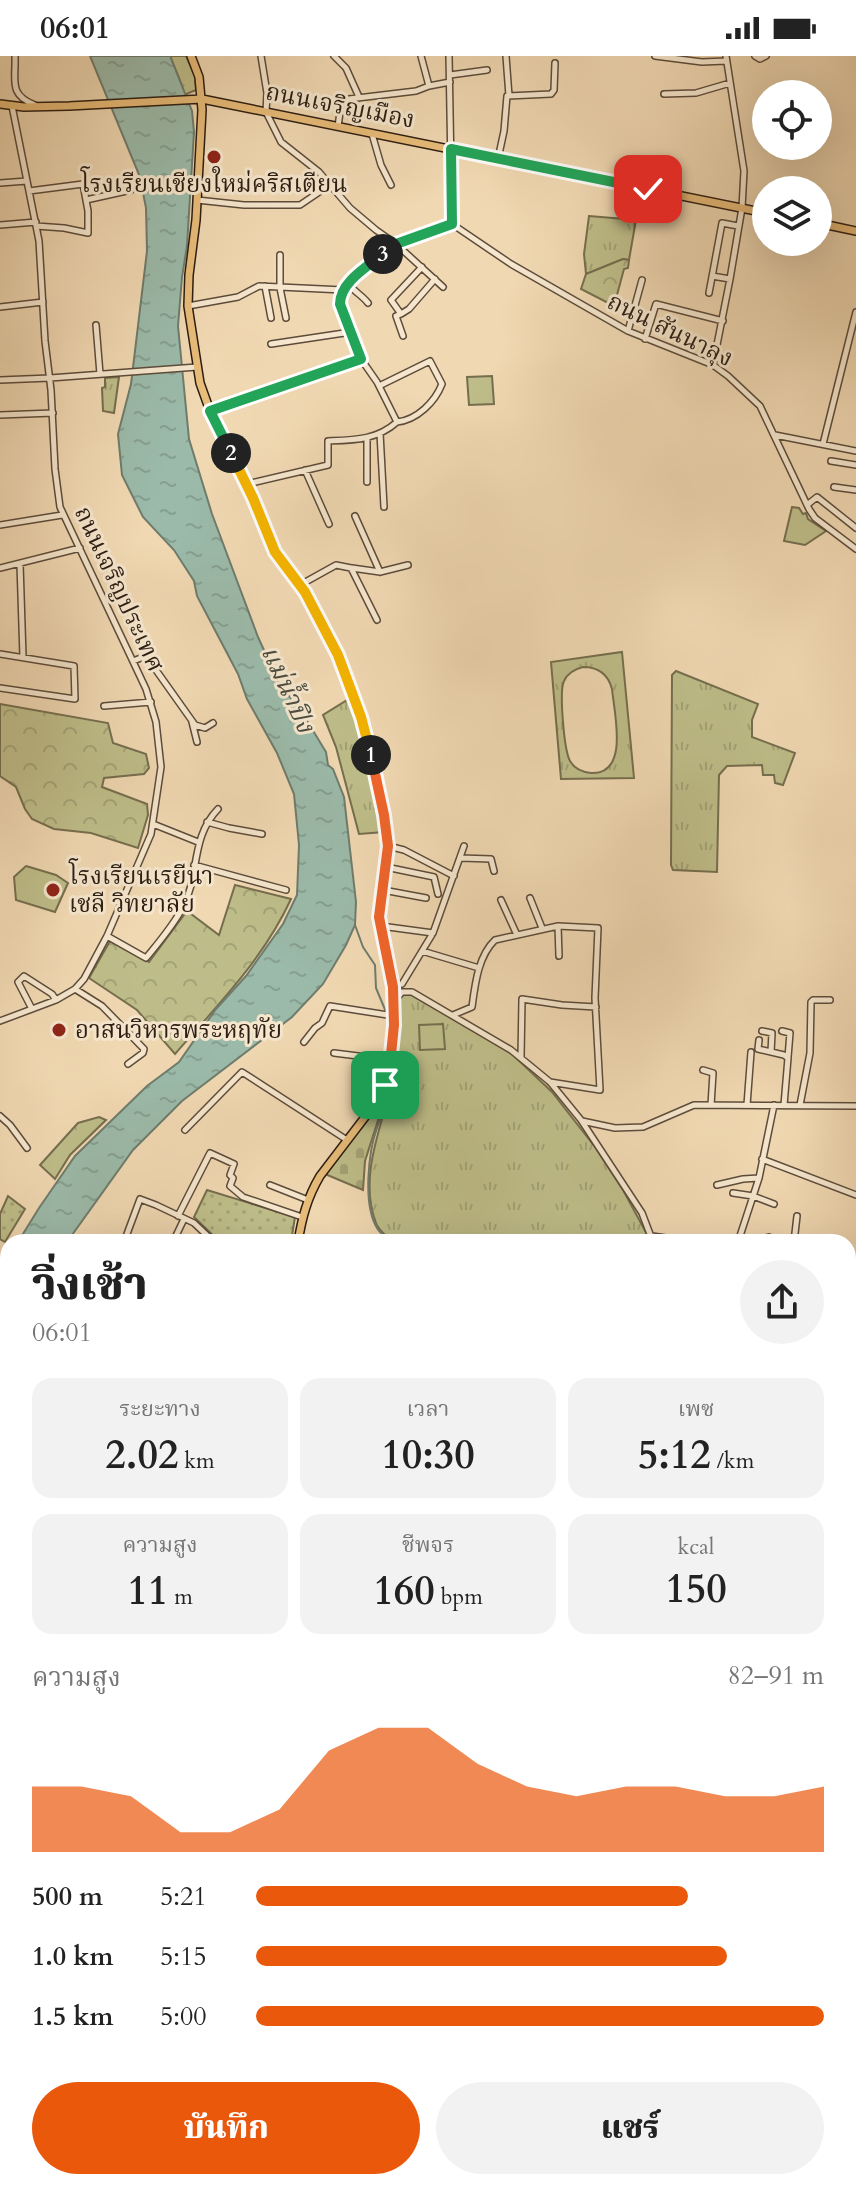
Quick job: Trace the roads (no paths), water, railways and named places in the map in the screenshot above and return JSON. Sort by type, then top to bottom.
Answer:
[{"type":"main road","points":[[191,56],[199,77],[202,99],[188,306],[194,367],[210,411],[247,484],[275,552],[300,585],[338,655],[361,717],[384,815],[388,846],[380,925],[394,1001],[390,1016],[389,1074],[375,1104],[320,1176],[308,1200],[299,1234]]},
{"type":"main road","points":[[188,99],[198,87],[199,77]]},
{"type":"main road","name":"ถนนเจริญเมือง","points":[[0,104],[39,106],[202,99],[752,210]]},
{"type":"main road","points":[[832,226],[856,231]]},
{"type":"street","points":[[15,56],[15,90],[20,99],[39,106]]},
{"type":"street","points":[[261,56],[267,93],[266,112],[284,146],[319,172],[350,208],[443,287]]},
{"type":"street","points":[[334,56],[346,68],[359,97]]},
{"type":"street","points":[[421,56],[429,86]]},
{"type":"street","points":[[397,422],[361,359],[340,304],[348,283],[396,244],[452,224],[449,56]]},
{"type":"street","points":[[498,159],[504,131],[505,103],[509,96],[506,56]]},
{"type":"street","points":[[655,56],[702,62],[726,59],[744,171],[742,208],[713,365]]},
{"type":"street","points":[[755,56],[760,59],[766,56]]},
{"type":"street","points":[[509,96],[551,94],[554,90],[555,63]]},
{"type":"street","points":[[338,126],[344,102],[359,97],[416,91],[450,78],[487,70]]},
{"type":"street","points":[[664,94],[696,93],[730,83]]},
{"type":"street","points":[[0,104],[10,98],[15,90]]},
{"type":"street","name":"ถนนเจริญประเทศ","points":[[0,1021],[56,1000],[75,989],[84,979],[138,866],[153,824],[161,773],[161,751],[151,702],[62,515],[56,482],[36,224],[12,106]]},
{"type":"street","points":[[371,133],[391,185]]},
{"type":"street","points":[[0,183],[27,181]]},
{"type":"street","points":[[0,225],[36,224],[88,233],[83,184],[29,191]]},
{"type":"street","points":[[197,200],[244,205],[300,205],[331,184]]},
{"type":"street","points":[[86,200],[131,190]]},
{"type":"street","points":[[709,293],[722,223],[739,226]]},
{"type":"street","name":"ถนน สันนาลุง","points":[[452,224],[511,264],[628,331],[713,365],[728,376],[760,406],[815,518],[856,549]]},
{"type":"street","points":[[280,255],[280,288],[286,318]]},
{"type":"street","points":[[401,314],[391,300],[422,267]]},
{"type":"street","points":[[712,276],[730,279]]},
{"type":"street","points":[[403,336],[396,316],[409,309],[435,279]]},
{"type":"street","points":[[628,331],[642,280]]},
{"type":"street","points":[[348,283],[368,303]]},
{"type":"street","points":[[188,306],[238,297],[259,286],[343,290]]},
{"type":"street","points":[[265,286],[271,318]]},
{"type":"street","points":[[0,307],[43,302]]},
{"type":"street","points":[[645,339],[656,304],[723,321]]},
{"type":"street","points":[[823,444],[853,337],[856,312]]},
{"type":"street","points":[[96,325],[100,374]]},
{"type":"street","points":[[271,344],[351,332]]},
{"type":"street","points":[[210,411],[361,359]]},
{"type":"street","points":[[247,484],[328,465],[328,441],[367,439],[397,422],[403,422],[428,407],[442,387],[442,382],[430,361],[379,386]]},
{"type":"street","points":[[0,380],[194,367]]},
{"type":"street","points":[[0,415],[53,413]]},
{"type":"street","points":[[380,433],[384,507]]},
{"type":"street","points":[[774,435],[856,451]]},
{"type":"street","points":[[367,439],[367,482]]},
{"type":"street","points":[[831,461],[856,465]]},
{"type":"street","points":[[305,470],[329,524]]},
{"type":"street","points":[[834,487],[856,490]]},
{"type":"street","points":[[807,505],[817,497],[856,528]]},
{"type":"street","points":[[0,525],[62,515]]},
{"type":"street","points":[[355,516],[380,572]]},
{"type":"street","points":[[69,551],[71,531]]},
{"type":"street","points":[[0,568],[80,548]]},
{"type":"street","points":[[20,564],[23,657]]},
{"type":"street","points":[[300,585],[336,565],[380,572],[408,565]]},
{"type":"street","points":[[351,568],[377,620]]},
{"type":"street","points":[[0,654],[74,666],[75,699],[0,688]]},
{"type":"street","points":[[133,661],[146,656],[192,721],[202,728],[213,723]]},
{"type":"street","points":[[104,706],[151,702]]},
{"type":"street","points":[[192,721],[197,742]]},
{"type":"street","points":[[107,936],[146,958],[184,906],[198,842],[207,822],[218,809]]},
{"type":"street","points":[[207,822],[262,834]]},
{"type":"street","points":[[153,824],[198,842]]},
{"type":"street","points":[[388,846],[404,850],[454,876]]},
{"type":"street","points":[[402,984],[433,933],[464,846]]},
{"type":"street","points":[[461,858],[491,859],[494,871]]},
{"type":"street","points":[[194,865],[286,890]]},
{"type":"street","points":[[386,867],[434,877],[438,894]]},
{"type":"street","points":[[382,890],[426,898]]},
{"type":"street","points":[[530,898],[542,928]]},
{"type":"street","points":[[501,900],[517,936]]},
{"type":"street","points":[[380,925],[433,933]]},
{"type":"street","points":[[558,926],[559,956]]},
{"type":"street","points":[[453,1015],[472,1007],[479,968],[495,940],[558,926],[598,928],[596,1007],[600,1090],[550,1082]]},
{"type":"street","points":[[422,951],[479,968]]},
{"type":"street","points":[[391,975],[412,992],[521,1057],[550,1082],[581,1120],[642,1213],[651,1234]]},
{"type":"street","points":[[32,1009],[18,982],[24,976],[56,1000]]},
{"type":"street","points":[[75,989],[102,1006],[144,1049],[128,1064]]},
{"type":"street","points":[[394,1001],[402,992],[412,992]]},
{"type":"street","points":[[521,1057],[522,999],[596,1007]]},
{"type":"street","points":[[800,1105],[810,1053],[811,1002],[830,1000]]},
{"type":"street","points":[[304,1042],[322,1023],[330,1006],[390,1016]]},
{"type":"street","points":[[762,1031],[772,1033],[771,1052]]},
{"type":"street","points":[[782,1031],[790,1033],[784,1105]]},
{"type":"street","points":[[759,1040],[758,1049],[788,1058]]},
{"type":"street","points":[[747,1105],[751,1052]]},
{"type":"street","points":[[334,1053],[390,1060]]},
{"type":"street","points":[[703,1070],[713,1073],[711,1105]]},
{"type":"street","points":[[185,1130],[242,1072],[347,1140]]},
{"type":"street","points":[[581,1120],[615,1128],[643,1127],[694,1105],[855,1103]]},
{"type":"street","points":[[741,1234],[759,1178],[774,1105]]},
{"type":"street","points":[[0,1116],[27,1148]]},
{"type":"street","points":[[176,1234],[210,1153],[234,1164],[230,1186],[243,1197],[302,1217]]},
{"type":"street","points":[[762,1159],[856,1195]]},
{"type":"street","points":[[717,1185],[759,1178]]},
{"type":"street","points":[[270,1185],[308,1200]]},
{"type":"street","points":[[733,1193],[774,1204]]},
{"type":"street","points":[[127,1234],[140,1199],[194,1223],[206,1234]]},
{"type":"street","points":[[795,1234],[797,1216]]},
{"type":"water","points":[[90,56],[170,56],[192,111],[194,132],[187,246],[178,326],[189,439],[212,514],[258,637],[278,681],[326,752],[328,765],[333,769],[344,797],[356,902],[355,925],[323,984],[292,1017],[182,1101],[133,1150],[73,1234],[23,1234],[75,1156],[147,1086],[179,1062],[283,924],[297,895],[299,845],[294,794],[277,753],[197,596],[194,581],[174,550],[143,517],[122,475],[118,434],[131,384],[147,251],[146,208],[140,177]]},
{"type":"waterway","points":[[355,925],[363,947],[375,965],[376,988],[386,1012]]},
{"type":"waterway","points":[[388,1018],[388,1032]]},
{"type":"waterway","points":[[382,1234],[373,1218],[368,1179],[371,1151],[388,1098],[389,1080]]},
{"type":"place","name":"โรงเรียนเชียงใหม่คริสเตียน","points":[[214,157]]},
{"type":"place","name":"โรงเรียนเรยีนา เชลี วิทยาลัย","points":[[53,890]]},
{"type":"place","name":"อาสนวิหารพระหฤทัย","points":[[59,1030]]},
{"type":"water label","name":"แม่น้ำปิง","points":[[288,689]]}]
